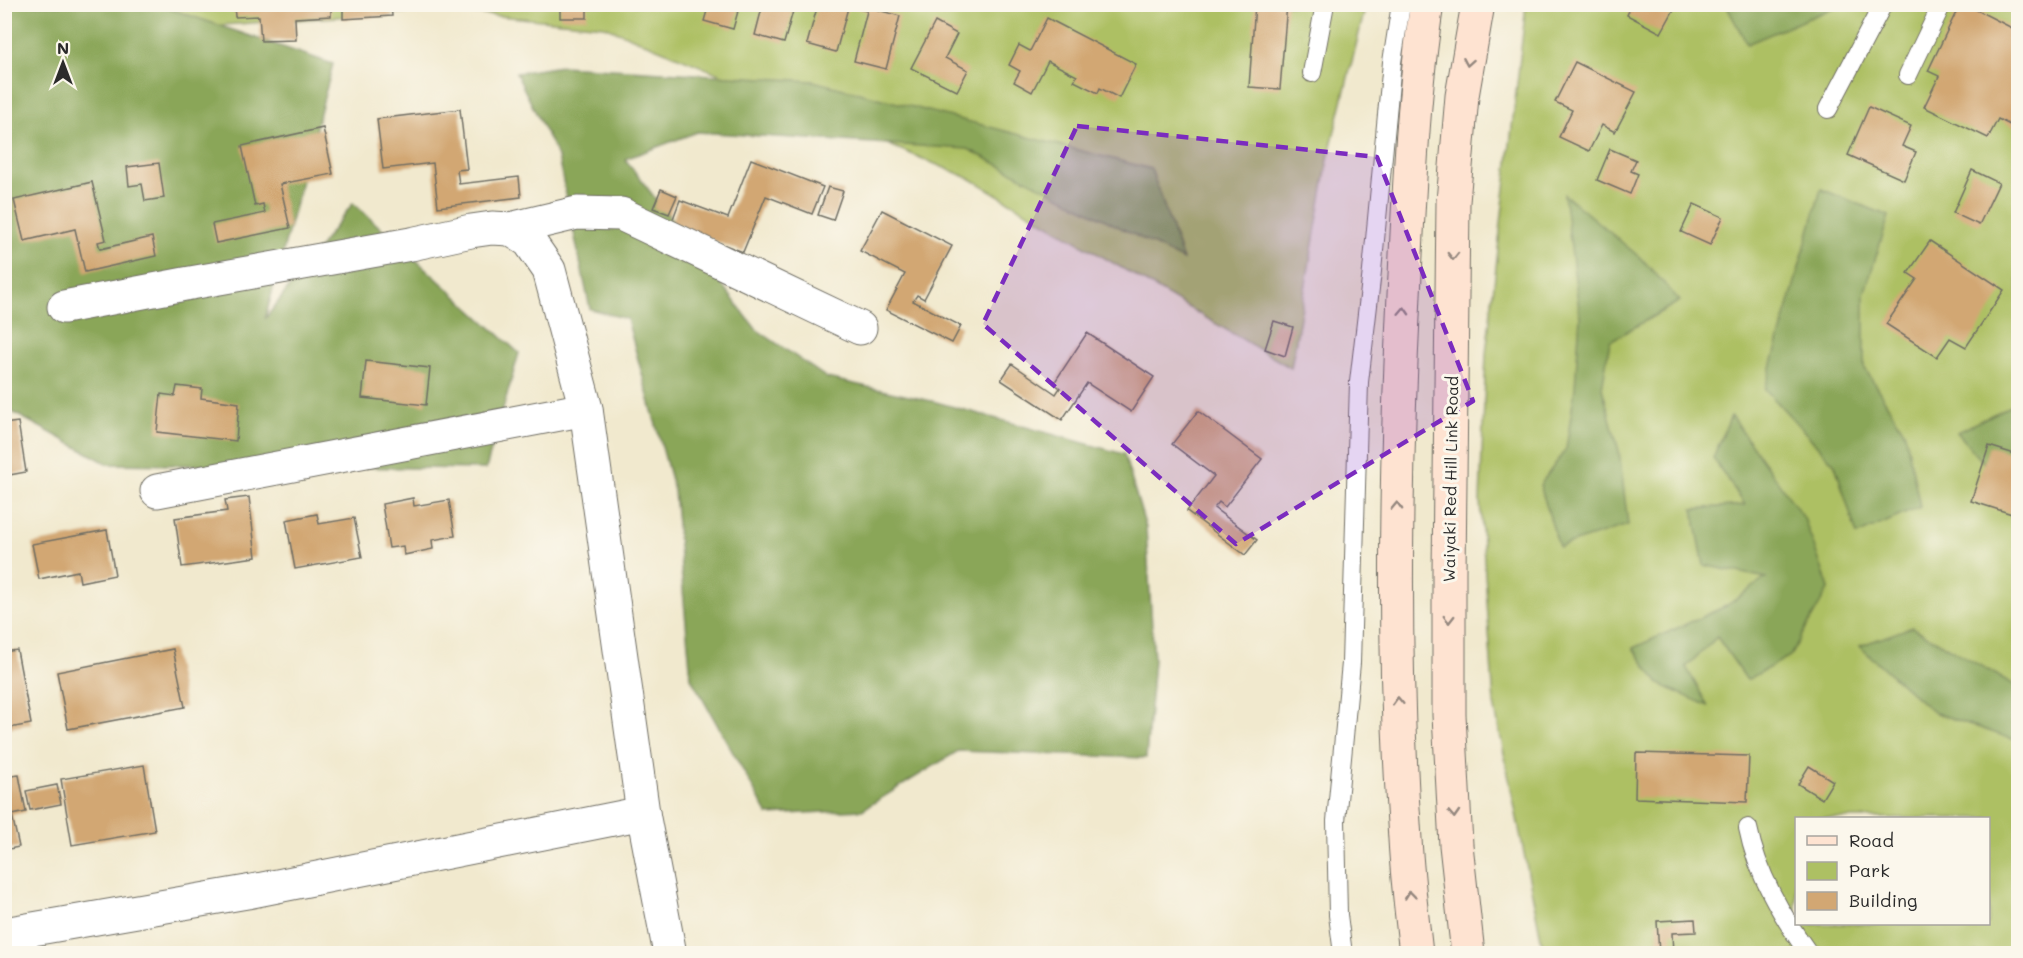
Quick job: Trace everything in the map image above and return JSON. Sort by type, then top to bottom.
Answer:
[{"type":"main road","points":[[1416,954],[1405,840],[1398,694],[1396,549],[1401,353],[1412,137],[1426,4]]},
{"type":"main road","name":"Waiyaki Red Hill Link Road","points":[[1468,954],[1456,845],[1449,715],[1449,573],[1454,202],[1462,96],[1478,4]]},
{"type":"street","points":[[64,307],[471,231],[492,228],[510,229],[578,213],[621,214],[860,328]]},
{"type":"street","points":[[510,229],[529,241],[549,270],[586,409],[643,813],[670,954]]},
{"type":"street","points":[[157,491],[586,409]]},
{"type":"street","points":[[4,934],[247,892],[643,813]]},
{"type":"lane","points":[[1312,73],[1325,4]]},
{"type":"lane","points":[[1343,954],[1338,915],[1336,821],[1351,663],[1359,382],[1392,62],[1401,4]]},
{"type":"lane","points":[[1828,108],[1883,4]]},
{"type":"lane","points":[[1908,75],[1942,4]]},
{"type":"lane","points":[[1748,828],[1754,854],[1777,903],[1809,954]]},
{"type":"highlighted area","points":[[1077,126],[1377,157],[1473,401],[1236,544],[983,324]]},
{"type":"green space","points":[[4,5],[1366,5],[1329,154],[1291,368],[971,179],[604,26],[437,10],[109,33]]},
{"type":"green space","points":[[4,5],[159,5],[333,64],[265,319],[353,203],[519,353],[486,469],[108,464],[5,408]]},
{"type":"green space","points":[[1526,5],[2018,5],[2018,953],[1544,953],[1494,704],[1480,501],[1486,354]]},
{"type":"green space","points":[[1726,5],[1840,5],[1747,44]]},
{"type":"green space","points":[[561,66],[813,81],[1151,169],[1183,260],[968,149],[697,132],[625,159],[756,329],[827,378],[936,402],[1124,454],[1146,528],[1154,660],[1146,758],[958,751],[862,810],[768,815],[691,678],[674,491],[627,319],[590,309],[558,157],[516,73]]},
{"type":"green space","points":[[1821,189],[1889,216],[1864,294],[1864,367],[1905,433],[1920,507],[1857,535],[1835,465],[1765,389]]},
{"type":"green space","points":[[1564,194],[1643,260],[1680,301],[1610,341],[1602,388],[1619,451],[1628,525],[1559,547],[1540,485],[1566,449],[1575,388],[1580,317]]},
{"type":"green space","points":[[2018,402],[2018,503],[1957,432]]},
{"type":"green space","points":[[1731,416],[1804,518],[1829,588],[1790,656],[1747,680],[1717,637],[1686,667],[1708,706],[1659,684],[1633,648],[1726,606],[1766,578],[1704,565],[1693,509],[1745,505],[1713,458]]},
{"type":"green space","points":[[1912,627],[2018,687],[2018,741],[1933,712],[1859,646]]},
{"type":"building","points":[[234,4],[331,4],[331,16],[295,18],[296,40],[261,41],[259,16],[235,17]]},
{"type":"building","points":[[343,4],[391,4],[392,16],[343,19]]},
{"type":"building","points":[[560,4],[587,4],[587,18],[560,18]]},
{"type":"building","points":[[709,4],[740,4],[733,29],[704,21]]},
{"type":"building","points":[[763,4],[795,4],[784,43],[755,35]]},
{"type":"building","points":[[818,4],[849,4],[836,52],[807,44]]},
{"type":"building","points":[[855,4],[880,4],[878,10],[900,16],[886,69],[854,61],[867,11],[854,8]]},
{"type":"building","points":[[1255,4],[1287,4],[1280,89],[1249,87]]},
{"type":"building","points":[[1632,4],[1677,4],[1661,33],[1627,15]]},
{"type":"building","points":[[1960,4],[1965,4],[2018,31],[2018,129],[1998,119],[1988,138],[1924,107],[1939,76],[1928,71]]},
{"type":"building","points":[[1047,18],[1136,64],[1119,98],[1100,88],[1098,93],[1074,81],[1077,76],[1048,61],[1032,92],[1014,82],[1020,71],[1009,65],[1019,45],[1030,51]]},
{"type":"building","points":[[935,22],[957,34],[945,58],[968,70],[957,91],[911,68]]},
{"type":"building","points":[[1575,62],[1636,92],[1615,132],[1602,125],[1589,151],[1559,137],[1572,110],[1555,102]]},
{"type":"building","points":[[1869,107],[1911,126],[1902,146],[1916,152],[1904,180],[1848,155]]},
{"type":"building","points":[[460,109],[467,169],[457,170],[459,184],[519,177],[521,197],[438,207],[433,163],[383,169],[377,119]]},
{"type":"building","points":[[323,128],[333,174],[280,184],[290,228],[216,243],[212,224],[265,213],[263,204],[255,206],[242,146]]},
{"type":"building","points":[[1610,149],[1636,160],[1631,171],[1638,174],[1630,194],[1597,180]]},
{"type":"building","points":[[751,159],[823,187],[812,214],[766,196],[743,252],[671,224],[680,200],[728,218]]},
{"type":"building","points":[[159,163],[164,198],[145,201],[142,184],[129,186],[127,167]]},
{"type":"building","points":[[1972,170],[1999,183],[1979,225],[1953,213]]},
{"type":"building","points":[[92,182],[106,240],[98,242],[100,249],[152,237],[156,256],[85,272],[75,229],[24,241],[14,200]]},
{"type":"building","points":[[828,187],[843,191],[833,220],[818,215]]},
{"type":"building","points":[[661,189],[677,196],[669,214],[653,208]]},
{"type":"building","points":[[1694,204],[1723,217],[1710,245],[1681,232]]},
{"type":"building","points":[[882,210],[952,246],[924,299],[917,295],[913,301],[961,326],[952,343],[886,310],[905,274],[860,251]]},
{"type":"building","points":[[1930,241],[2004,290],[1966,347],[1950,338],[1937,357],[1886,324],[1917,279],[1908,273]]},
{"type":"building","points":[[1274,321],[1293,327],[1285,356],[1265,349]]},
{"type":"building","points":[[1087,333],[1154,377],[1131,412],[1087,383],[1062,420],[1001,380],[1012,364],[1056,394],[1060,388],[1054,383]]},
{"type":"building","points":[[366,361],[430,368],[426,405],[362,398]]},
{"type":"building","points":[[177,386],[202,389],[201,398],[239,403],[236,441],[157,432],[161,394],[175,396]]},
{"type":"building","points":[[1198,411],[1262,459],[1225,507],[1219,502],[1214,508],[1257,540],[1245,555],[1187,511],[1214,476],[1172,444]]},
{"type":"building","points":[[18,422],[26,472],[4,476],[4,424]]},
{"type":"building","points":[[1989,446],[2018,455],[2018,494],[2012,514],[1971,501]]},
{"type":"building","points":[[249,497],[256,557],[182,567],[175,518],[227,511],[225,500]]},
{"type":"building","points":[[413,498],[414,506],[449,500],[455,536],[432,540],[433,549],[404,555],[403,546],[389,548],[382,504]]},
{"type":"building","points":[[317,514],[319,524],[354,518],[362,557],[295,569],[286,520]]},
{"type":"building","points":[[107,530],[115,575],[80,582],[78,571],[39,579],[32,544]]},
{"type":"building","points":[[173,649],[185,707],[68,729],[57,672]]},
{"type":"building","points":[[17,650],[31,724],[4,729],[4,652]]},
{"type":"building","points":[[1636,753],[1749,756],[1747,802],[1635,798]]},
{"type":"building","points":[[144,765],[155,831],[72,845],[61,779]]},
{"type":"building","points":[[1809,766],[1833,781],[1822,799],[1798,784]]},
{"type":"building","points":[[19,775],[26,812],[12,815],[19,847],[4,850],[4,777]]},
{"type":"building","points":[[57,785],[61,804],[30,810],[26,791]]},
{"type":"building","points":[[1695,919],[1696,932],[1672,933],[1673,954],[1659,954],[1657,921]]}]
